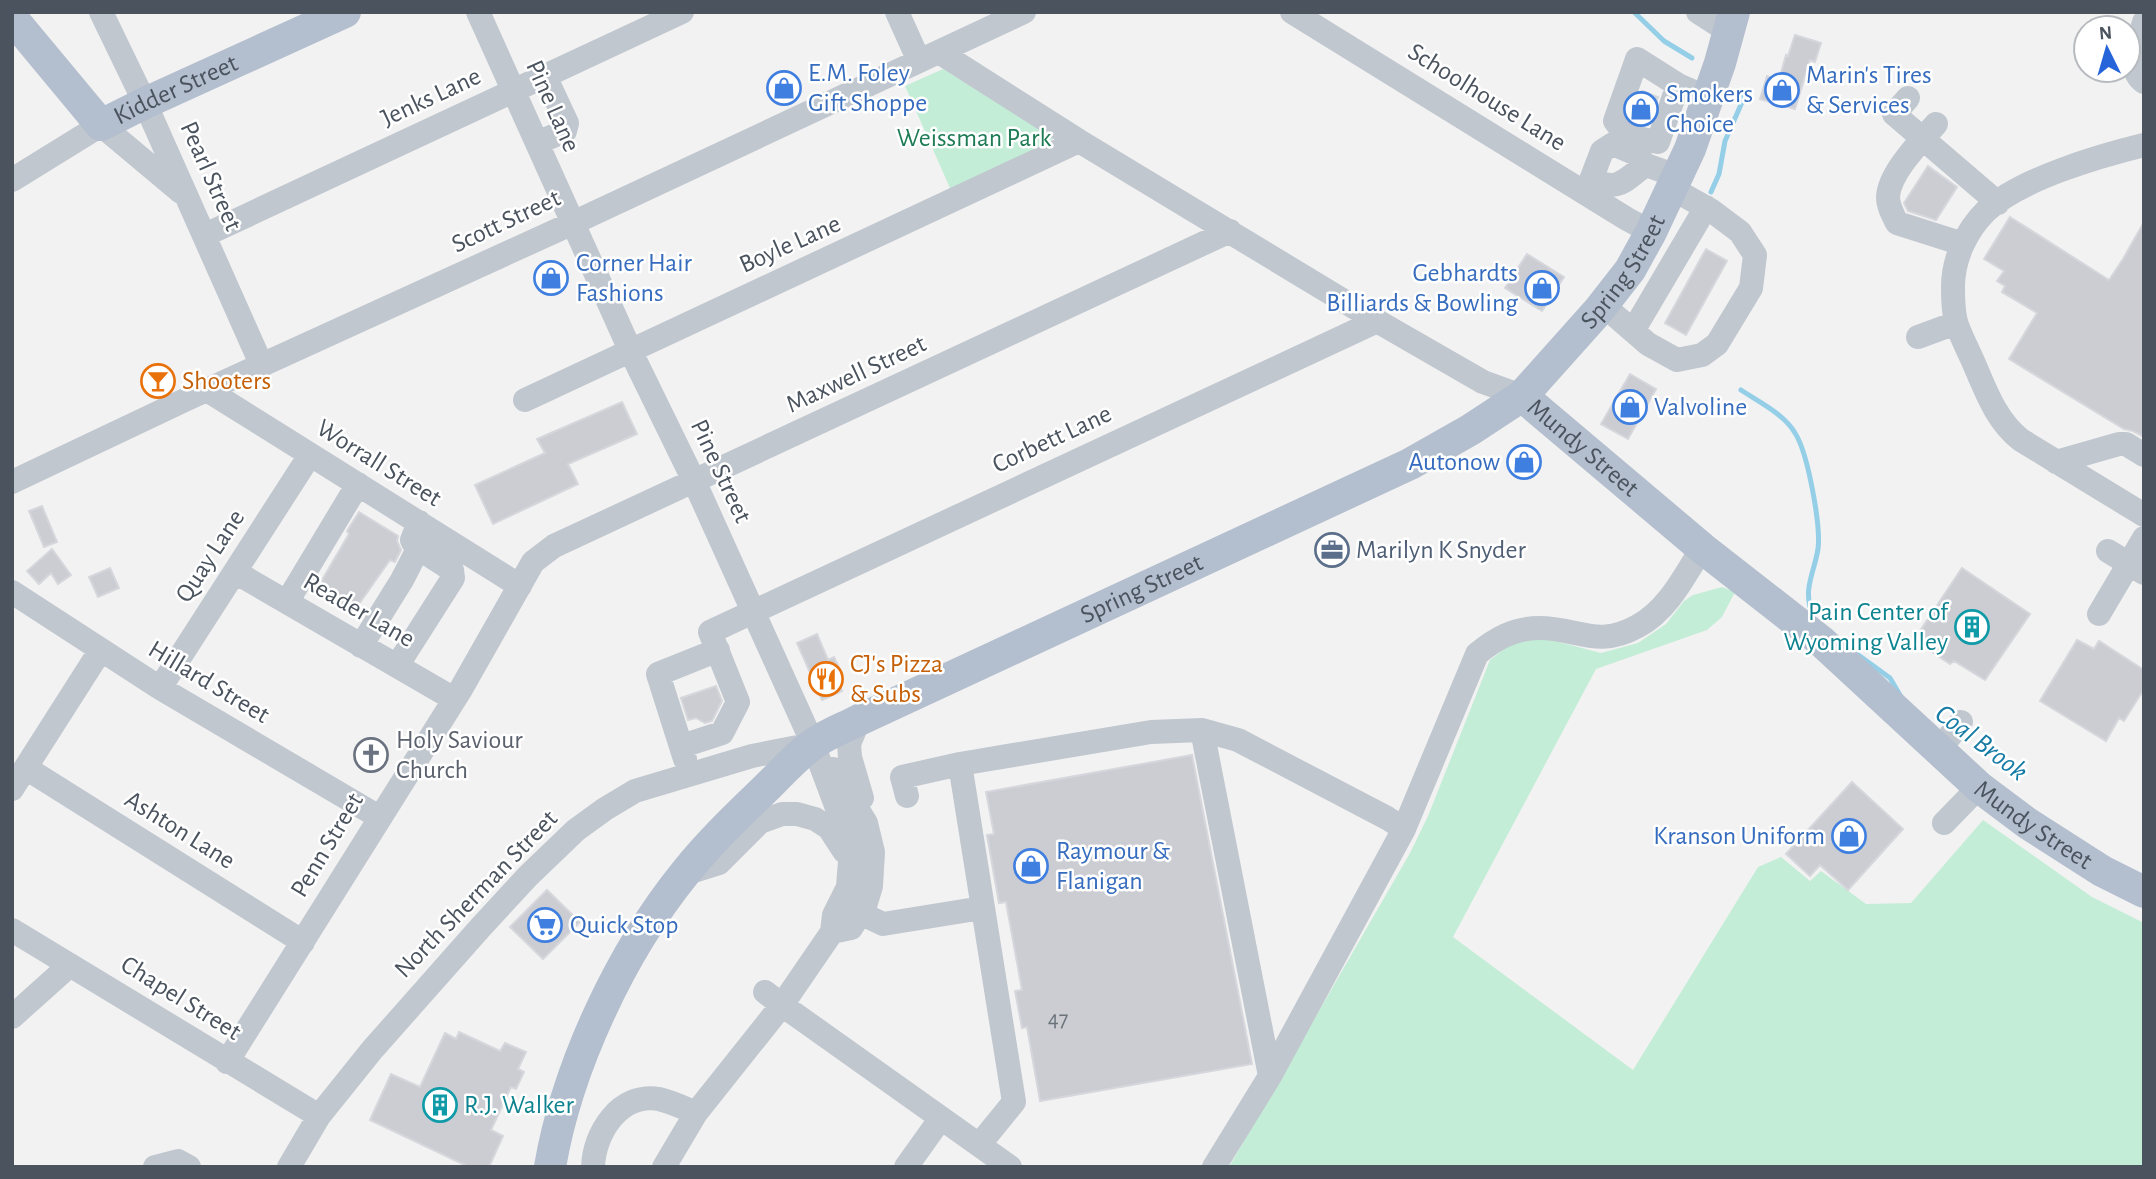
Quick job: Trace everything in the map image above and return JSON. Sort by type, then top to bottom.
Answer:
[{"type":"main road","name":"Kidder Street","points":[[101,125],[345,12]]},
{"type":"main road","points":[[12,18],[101,125]]},
{"type":"main road","name":"Spring Street","points":[[550,1167],[571,1086],[599,1015],[653,917],[684,874],[723,830],[813,744],[859,720],[1410,464],[1522,396],[1603,305],[1630,270],[1651,232],[1689,149],[1732,22]]},
{"type":"main road","name":"Mundy Street","points":[[1522,396],[1702,548],[1821,640],[1979,787],[2027,823],[2091,864],[2144,892]]},
{"type":"street","name":"Pearl Street","points":[[101,12],[145,103],[262,366]]},
{"type":"street","name":"Pine Lane","points":[[478,12],[573,223]]},
{"type":"street","name":"Jenks Lane","points":[[205,235],[517,98],[682,12]]},
{"type":"street","points":[[897,12],[929,56]]},
{"type":"street","name":"Scott Street","points":[[12,482],[1024,12]]},
{"type":"street","name":"Schoolhouse Lane","points":[[1292,12],[1587,186],[1651,232]]},
{"type":"street","points":[[1698,12],[1732,22]]},
{"type":"street","name":"Mundy Street","points":[[929,56],[1483,382],[1522,396]]},
{"type":"street","points":[[1678,85],[1713,81]]},
{"type":"street","points":[[537,144],[565,131],[567,123],[548,83]]},
{"type":"street","points":[[1908,98],[1894,114],[1930,131],[1962,161],[1998,203]]},
{"type":"street","points":[[101,125],[187,197]]},
{"type":"street","name":"Kidder Street","points":[[12,180],[101,125]]},
{"type":"street","points":[[1930,131],[1891,181],[1889,207],[1897,223],[1964,244]]},
{"type":"street","name":"Boyle Lane","points":[[526,400],[1079,142]]},
{"type":"street","points":[[1603,305],[1648,344],[1677,360],[1702,355],[1717,344],[1751,288],[1755,255],[1740,232],[1634,153],[1613,144],[1602,150],[1587,186],[1619,185],[1646,164]]},
{"type":"street","points":[[2144,145],[2033,182],[1987,210],[1972,229],[1953,269],[1955,323],[2007,429],[2144,516]]},
{"type":"street","points":[[1633,331],[1706,207]]},
{"type":"street","name":"Pine Street","points":[[573,223],[813,744]]},
{"type":"street","name":"Maxwell Street","points":[[520,586],[533,562],[554,547],[1230,231]]},
{"type":"street","name":"Corbett Lane","points":[[718,650],[710,632],[752,611],[1377,321]]},
{"type":"street","points":[[1918,337],[1955,323]]},
{"type":"street","name":"Worrall Street","points":[[207,390],[520,586]]},
{"type":"street","points":[[2056,462],[2119,444],[2126,444],[2144,455]]},
{"type":"street","name":"Quay Lane","points":[[160,688],[310,455]]},
{"type":"street","points":[[287,602],[358,484]]},
{"type":"street","points":[[397,666],[453,578],[452,570],[418,549],[412,540],[419,522]]},
{"type":"street","points":[[2099,614],[2144,538]]},
{"type":"street","points":[[1214,1167],[1270,1076],[1404,828],[1477,654],[1495,639],[1514,631],[1538,628],[1601,638],[1632,629],[1655,613],[1672,595],[1702,548]]},
{"type":"street","points":[[361,646],[418,549]]},
{"type":"street","name":"Reader Lane","points":[[235,572],[454,699]]},
{"type":"street","name":"Penn Street","points":[[227,1062],[454,699],[520,586]]},
{"type":"street","name":"Hillard Street","points":[[12,592],[160,688],[379,817]]},
{"type":"street","points":[[682,746],[722,733],[738,702],[718,650],[658,674],[682,746],[688,774]]},
{"type":"street","points":[[12,789],[100,651]]},
{"type":"street","points":[[832,932],[851,928],[865,906],[871,886],[873,852],[849,744],[859,720]]},
{"type":"street","points":[[1939,750],[1961,722]]},
{"type":"street","points":[[907,796],[902,777],[960,764],[1150,732],[1202,730],[1238,740],[1404,828]]},
{"type":"street","points":[[1202,730],[1270,1076]]},
{"type":"street","points":[[813,744],[832,768],[866,823]]},
{"type":"street","points":[[664,1167],[696,1113],[774,999],[832,932],[834,915],[848,887],[850,861],[847,835],[813,744]]},
{"type":"street","name":"North Sherman Street","points":[[289,1167],[319,1116],[372,1050],[480,928],[576,830],[635,791],[752,755],[813,744]]},
{"type":"street","points":[[960,764],[1014,1102],[979,1145]]},
{"type":"street","name":"Ashton Lane","points":[[26,768],[303,942]]},
{"type":"street","points":[[1944,823],[1979,787]]},
{"type":"street","points":[[684,874],[719,863],[760,822],[782,814],[797,814],[815,819],[829,828],[850,861]]},
{"type":"street","points":[[860,913],[883,924],[982,908]]},
{"type":"street","name":"Chapel Street","points":[[12,930],[319,1116]]},
{"type":"street","points":[[12,1017],[70,965]]},
{"type":"street","points":[[774,999],[1010,1167]]},
{"type":"street","points":[[593,1167],[603,1129],[615,1112],[636,1101],[657,1098],[696,1113]]},
{"type":"street","points":[[906,1167],[941,1118]]},
{"type":"street","points":[[155,1167],[178,1161],[189,1167]]},
{"type":"green space","name":"Weissman Park","points":[[943,69],[1054,137],[1036,157],[953,195],[905,86]]},
{"type":"green space","points":[[1722,587],[1735,592],[1722,617],[1707,630],[1596,669],[1453,937],[1633,1070],[1758,867],[1781,857],[1810,881],[1821,871],[1866,904],[1911,903],[1983,820],[2092,897],[2144,923],[2144,1167],[1229,1167],[1410,853],[1428,816],[1490,660],[1507,647],[1527,639],[1544,638],[1601,653],[1638,643],[1666,624],[1684,601],[1693,595]]},
{"type":"building","name":"Marin's Tires & Services","points":[[1795,35],[1821,43],[1815,62],[1810,60],[1795,109],[1760,99],[1767,76],[1779,80]]},
{"type":"building","points":[[1642,91],[1658,97],[1648,125],[1632,118]]},
{"type":"building","points":[[1928,166],[1957,187],[1936,220],[1908,211],[1904,203]]},
{"type":"building","points":[[2010,217],[2109,280],[2144,222],[2144,437],[2124,429],[2009,359],[2037,313],[2002,292],[2005,286],[1997,281],[2004,271],[1984,259]]},
{"type":"building","points":[[1706,249],[1727,261],[1686,335],[1665,323]]},
{"type":"building","points":[[1527,254],[1564,277],[1542,311],[1505,288]]},
{"type":"building","points":[[1630,374],[1656,389],[1628,439],[1601,424]]},
{"type":"building","points":[[622,402],[637,434],[568,464],[578,484],[493,524],[475,485],[545,453],[537,439]]},
{"type":"building","points":[[42,506],[57,542],[44,547],[29,511]]},
{"type":"building","points":[[359,512],[398,536],[401,550],[395,562],[390,560],[352,614],[315,592]]},
{"type":"building","points":[[52,549],[71,575],[58,584],[51,573],[39,584],[27,571]]},
{"type":"building","points":[[110,568],[119,588],[98,597],[89,577]]},
{"type":"building","name":"Pain Center of Wyoming Valley","points":[[1962,568],[2030,614],[1985,680],[1954,661],[1950,664],[1914,640]]},
{"type":"building","points":[[817,634],[828,660],[834,657],[842,674],[836,677],[842,691],[822,700],[797,643]]},
{"type":"building","points":[[2077,640],[2094,649],[2099,641],[2144,670],[2144,689],[2124,721],[2119,718],[2106,741],[2040,701]]},
{"type":"building","points":[[716,686],[722,701],[712,721],[705,723],[696,718],[688,720],[681,698]]},
{"type":"building","points":[[1192,755],[1252,1064],[1040,1101],[1027,1027],[1022,1028],[1015,991],[1022,990],[1006,902],[999,903],[987,835],[994,834],[986,792]]},
{"type":"building","points":[[1852,782],[1903,829],[1848,890],[1820,865],[1810,876],[1786,854]]},
{"type":"building","name":"Quick Stop","points":[[547,890],[580,922],[543,959],[510,927]]},
{"type":"building","name":"R.J. Walker","points":[[459,1032],[500,1051],[505,1043],[526,1052],[518,1069],[524,1072],[516,1089],[511,1087],[491,1130],[503,1136],[489,1167],[469,1167],[370,1120],[391,1074],[420,1087],[445,1033],[456,1039]]},
{"type":"waterway","name":"Coal Brook","points":[[1634,12],[1664,41],[1692,58]]},
{"type":"waterway","name":"Coal Brook","points":[[1711,192],[1719,174],[1725,141],[1743,100],[1738,90]]},
{"type":"waterway","name":"Coal Brook","points":[[1741,390],[1784,420],[1800,443],[1818,524],[1818,549],[1809,590],[1813,616]]},
{"type":"waterway","name":"Coal Brook","points":[[1857,654],[1890,678],[1900,695]]},
{"type":"place","name":"E.M. Foley Gift Shoppe","points":[[784,88]]},
{"type":"place","name":"Marin's Tires & Services","points":[[1782,90]]},
{"type":"place","name":"Smokers Choice","points":[[1641,109]]},
{"type":"place","name":"Corner Hair Fashions","points":[[551,278]]},
{"type":"place","name":"Gebhardts Billiards & Bowling","points":[[1542,288]]},
{"type":"place","name":"Shooters","points":[[158,381]]},
{"type":"place","name":"Valvoline","points":[[1630,407]]},
{"type":"place","name":"Autonow","points":[[1524,462]]},
{"type":"place","name":"Marilyn K Snyder","points":[[1332,550]]},
{"type":"place","name":"Pain Center of Wyoming Valley","points":[[1972,627]]},
{"type":"place","name":"CJ's Pizza & Subs","points":[[826,679]]},
{"type":"place","name":"Holy Saviour Church","points":[[371,755]]},
{"type":"place","name":"Kranson Uniform","points":[[1849,836]]},
{"type":"place","name":"Raymour & Flanigan","points":[[1031,866]]},
{"type":"place","name":"Quick Stop","points":[[545,925]]},
{"type":"place","name":"R.J. Walker","points":[[440,1105]]}]
